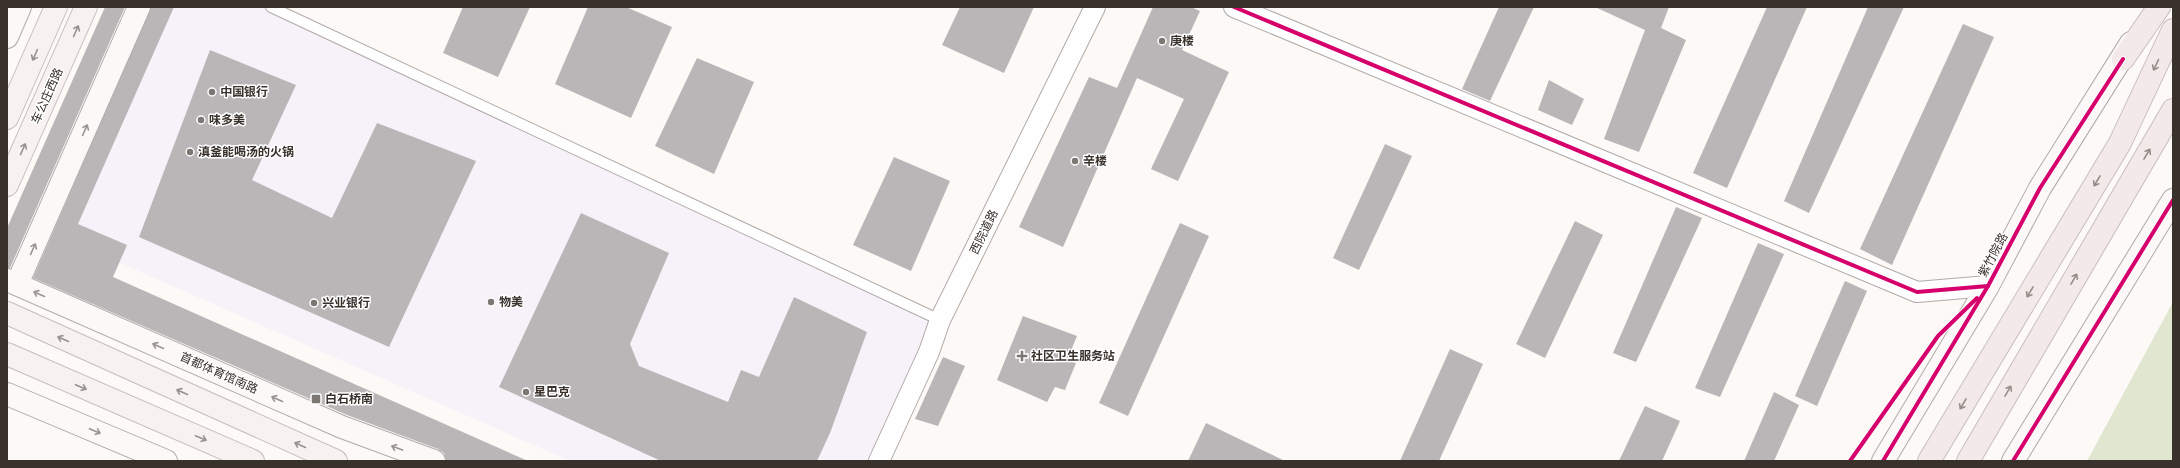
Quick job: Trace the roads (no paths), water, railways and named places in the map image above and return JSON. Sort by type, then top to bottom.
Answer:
[{"type":"highway","points":[[2123,59],[2159,7]]},
{"type":"highway","points":[[1929,461],[2120,142],[2173,30]]},
{"type":"highway","points":[[1968,461],[2173,110]]},
{"type":"main road","points":[[7,118],[56,7]]},
{"type":"main road","name":"车公庄西路","points":[[7,185],[86,7]]},
{"type":"main road","points":[[7,313],[336,461]]},
{"type":"main road","points":[[7,354],[253,461]]},
{"type":"street","points":[[7,37],[20,7]]},
{"type":"street","points":[[12,282],[139,7]]},
{"type":"street","name":"西院道路","points":[[879,461],[929,352],[940,320],[1095,7]]},
{"type":"street","points":[[1234,7],[1917,292],[1988,286]]},
{"type":"street","name":"紫竹院路","points":[[1883,461],[1988,286],[2040,188],[2123,59],[2151,7]]},
{"type":"street","points":[[2013,461],[2173,200]]},
{"type":"street","name":"首都体育馆南路","points":[[12,282],[342,427],[434,461]]},
{"type":"street","points":[[7,394],[166,461]]},
{"type":"lane","points":[[271,7],[940,320]]},
{"type":"place","name":"庚楼","points":[[1162,41]]},
{"type":"place","name":"中国银行","points":[[212,92]]},
{"type":"place","name":"味多美","points":[[201,120]]},
{"type":"place","name":"滇釜能喝汤的火锅","points":[[190,152]]},
{"type":"place","name":"辛楼","points":[[1075,161]]},
{"type":"place","name":"物美","points":[[491,302]]},
{"type":"place","name":"兴业银行","points":[[314,303]]},
{"type":"place","name":"社区卫生服务站","points":[[1022,356]]},
{"type":"place","name":"星巴克","points":[[526,392]]},
{"type":"place","name":"白石桥南","points":[[316,399]]}]
